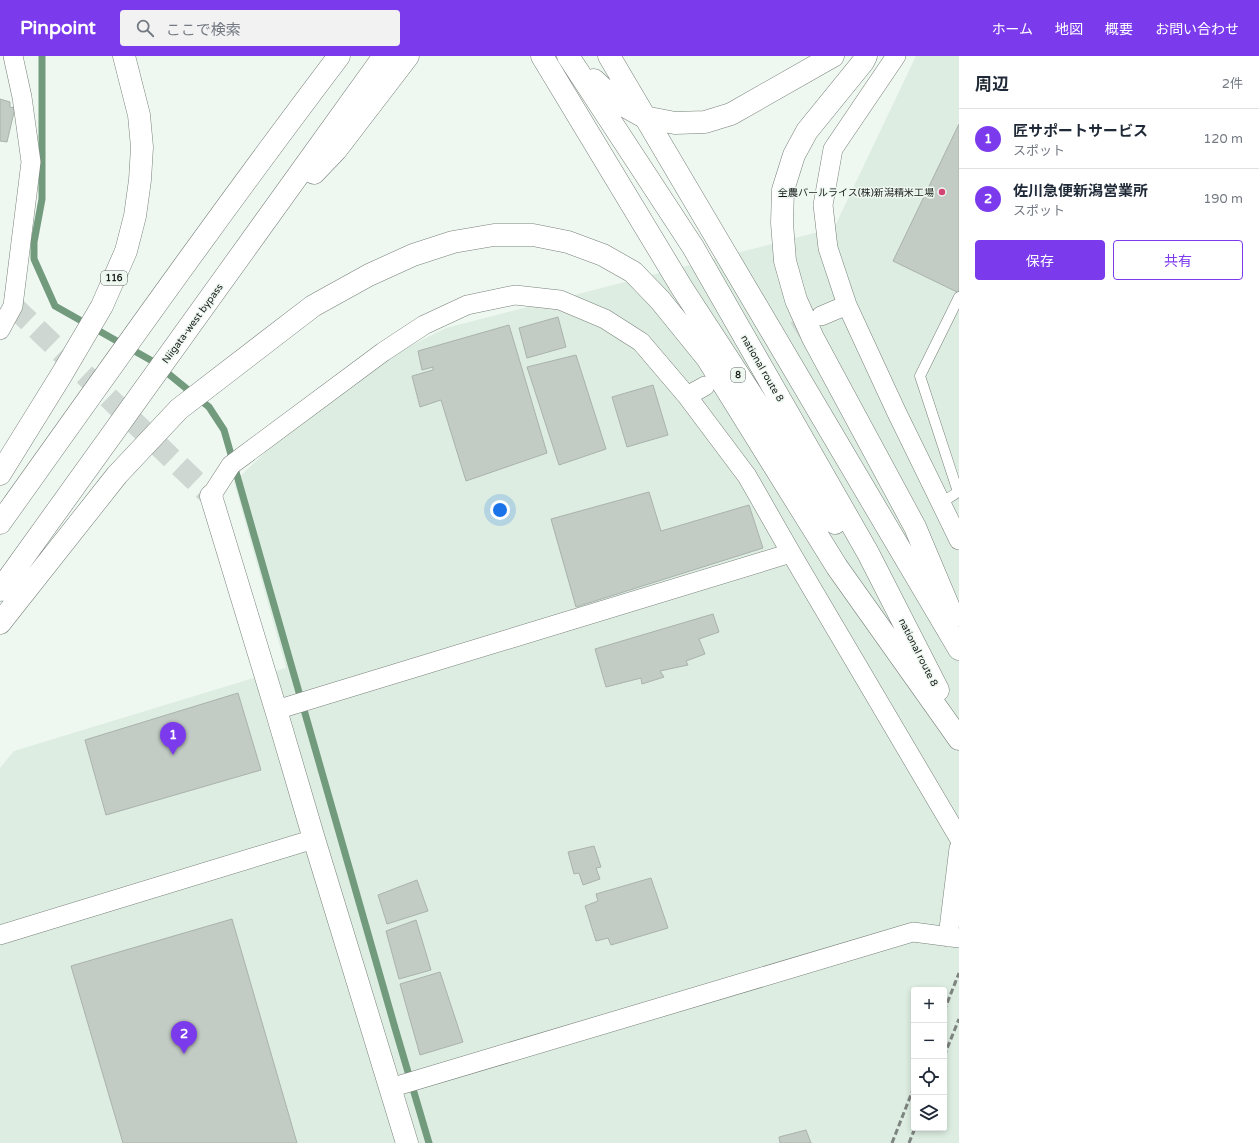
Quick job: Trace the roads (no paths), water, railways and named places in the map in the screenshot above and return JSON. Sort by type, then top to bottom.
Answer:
[{"type":"main road","name":"116","points":[[0,474],[102,306],[126,251],[135,216],[140,180],[142,147],[139,115],[124,56]]},
{"type":"main road","points":[[0,523],[254,170],[339,56]]},
{"type":"main road","name":"Niigata-west bypass","points":[[0,590],[384,56]]},
{"type":"main road","points":[[254,237],[336,150],[408,56]]},
{"type":"main road","name":"8","points":[[542,56],[682,288],[858,558],[938,692],[959,734]]},
{"type":"main road","points":[[568,56],[619,104],[644,117],[675,123],[705,122],[731,114],[833,56]]},
{"type":"main road","name":"national route 8","points":[[568,56],[693,247],[868,553],[938,692]]},
{"type":"main road","points":[[609,56],[959,649]]},
{"type":"main road","points":[[866,56],[863,62],[807,131],[794,155],[784,190],[782,223],[785,261],[796,300],[813,338],[915,527],[959,631]]},
{"type":"main road","points":[[0,623],[117,475],[180,409],[313,306],[370,275],[413,255],[453,242],[494,235],[533,235],[568,242],[603,255],[633,272],[660,300],[707,358],[837,567],[959,739]]},
{"type":"main road","points":[[211,496],[407,1143]]},
{"type":"street","points":[[0,330],[14,306],[31,162],[22,97],[14,56]]},
{"type":"street","points":[[896,56],[833,149],[823,205],[828,248],[847,305],[896,411],[959,540]]},
{"type":"street","points":[[211,496],[231,465],[383,352],[424,325],[467,305],[515,295],[560,300],[605,319],[641,342],[688,396],[747,476],[959,838]]},
{"type":"street","points":[[822,316],[847,305]]},
{"type":"street","points":[[688,396],[705,386]]},
{"type":"street","points":[[276,710],[791,553]]},
{"type":"street","points":[[0,935],[314,839]]},
{"type":"street","points":[[390,1088],[913,932],[954,938],[959,848]]},
{"type":"lane","points":[[941,503],[958,492],[920,376],[959,298]]},
{"type":"waterway","points":[[42,56],[42,199],[34,242],[34,259],[55,306],[154,362],[209,407],[224,430],[429,1143]]},
{"type":"tunnel","points":[[13,306],[211,496]]},
{"type":"tunnel","points":[[721,376],[820,316]]},
{"type":"railway","points":[[947,1003],[959,973]]},
{"type":"railway","points":[[947,1049],[959,1019]]},
{"type":"railway","points":[[892,1143],[911,1095]]},
{"type":"railway","points":[[909,1143],[914,1131]]},
{"type":"place","name":"全農パールライス(株)新潟精米工場","points":[[942,192]]},
{"type":"place","name":"匠サポートサービス","points":[[173,755]]},
{"type":"place","name":"佐川急便新潟営業所","points":[[184,1054]]}]
